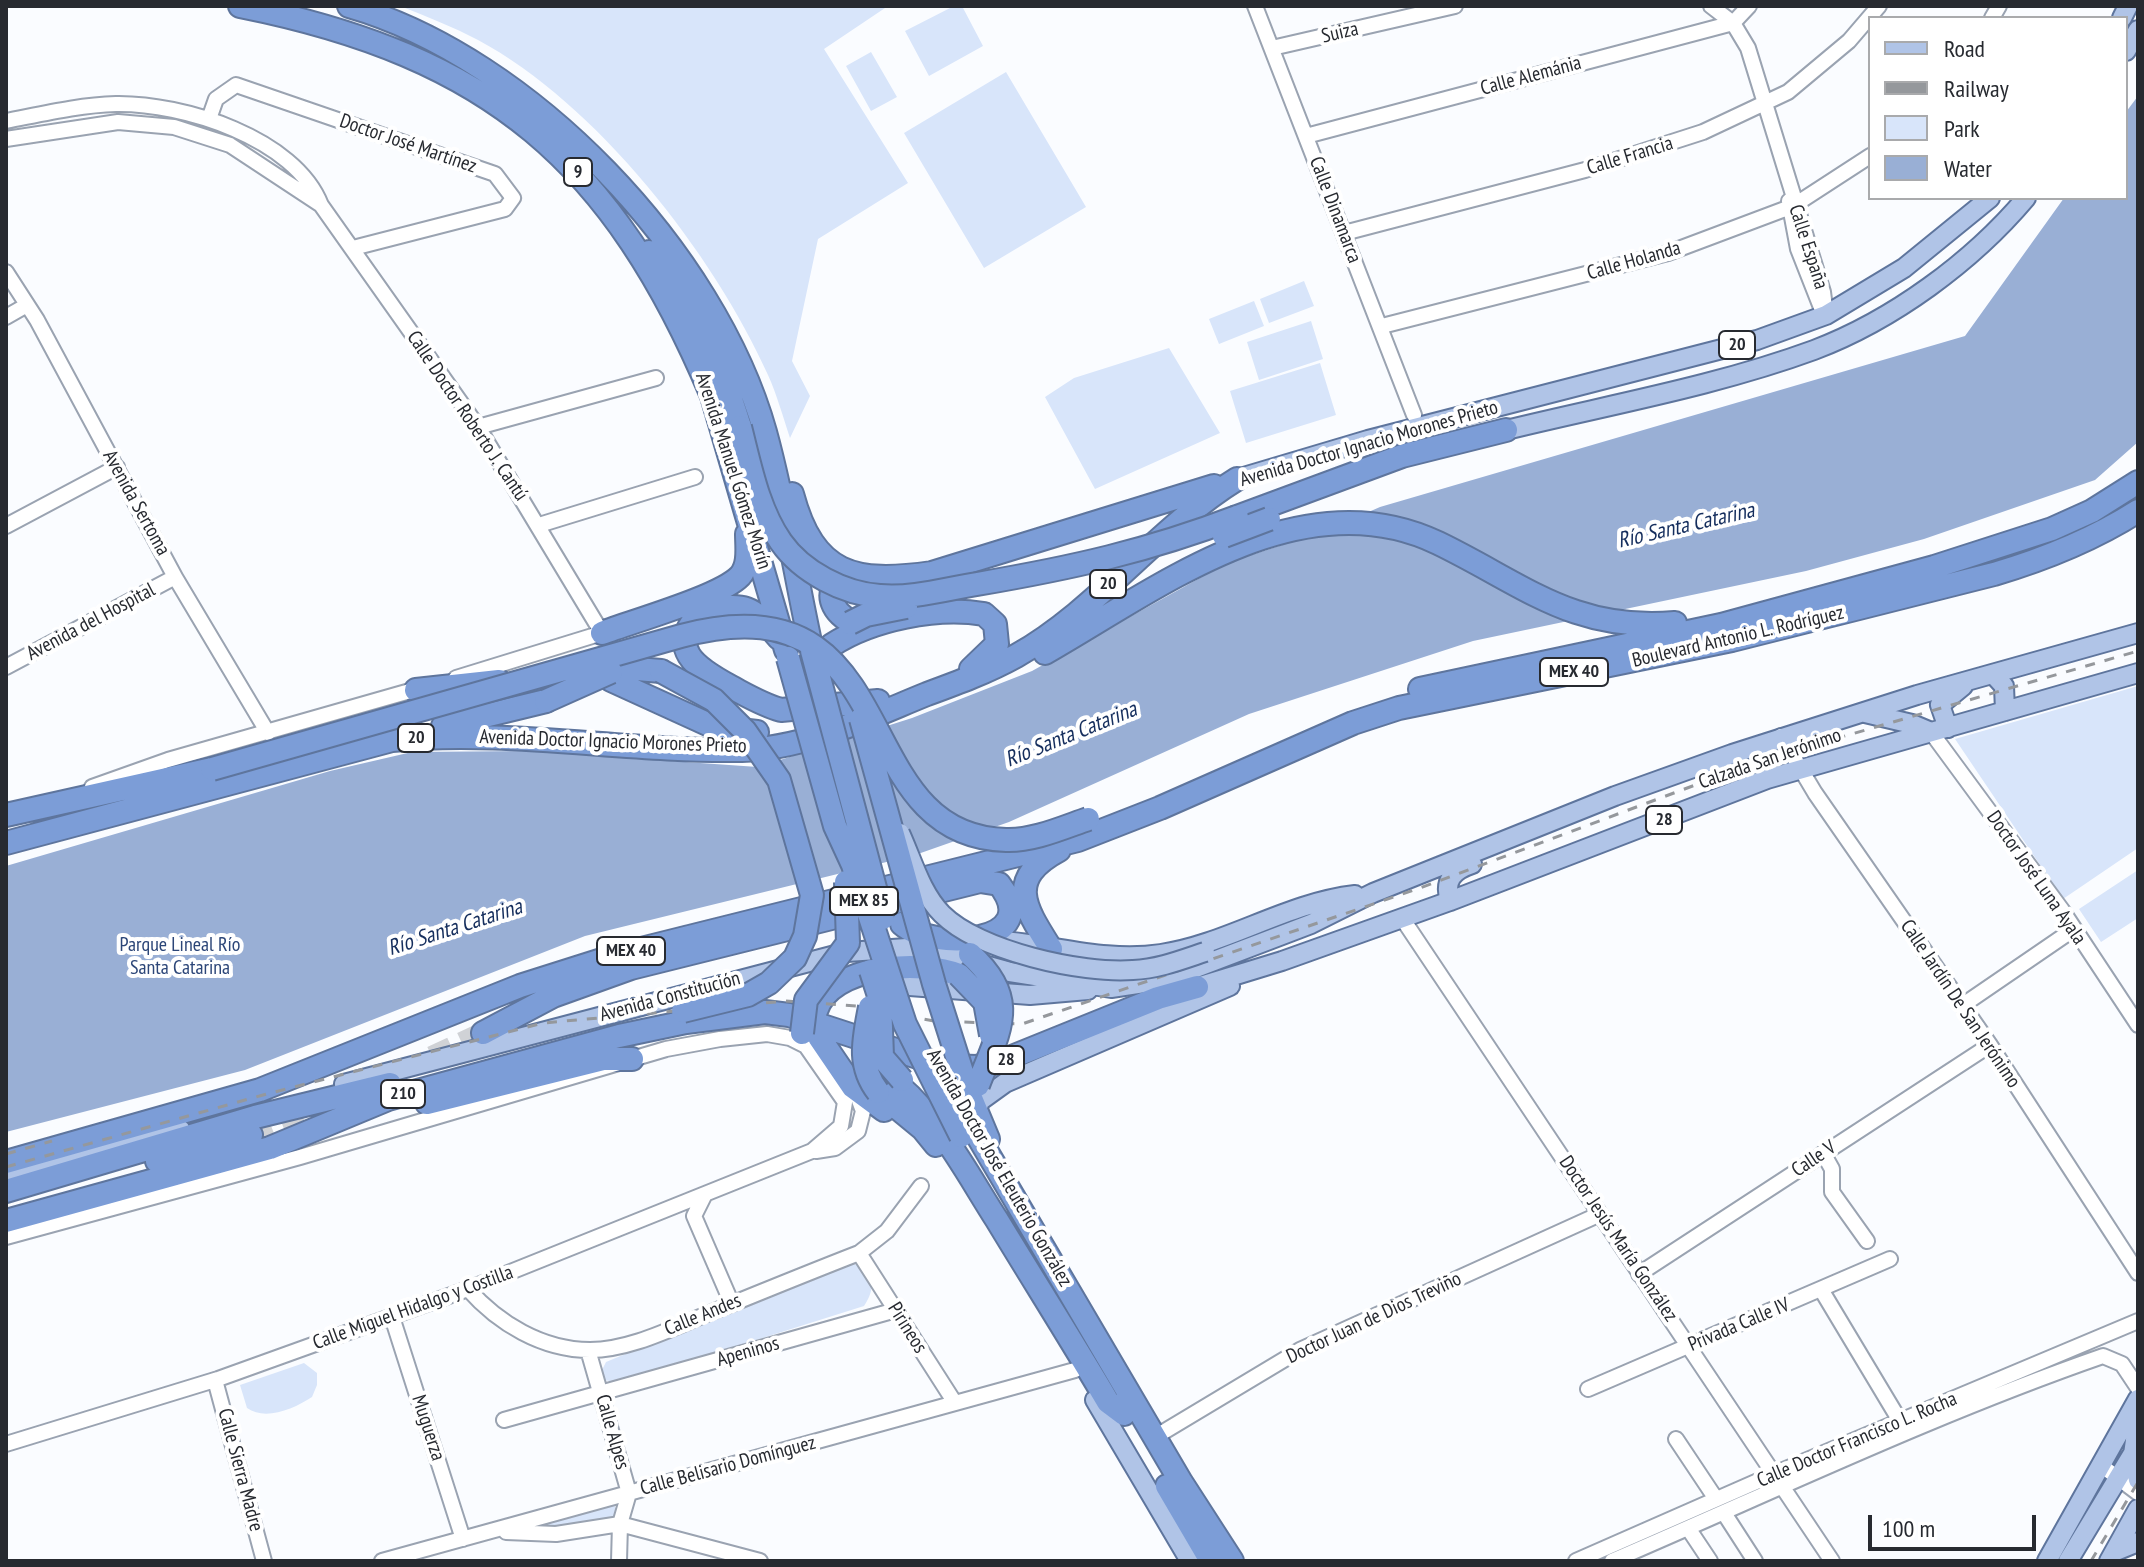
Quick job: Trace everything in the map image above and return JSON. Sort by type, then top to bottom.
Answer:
[{"type":"highway","name":"Avenida Manuel Gómez Morín","points":[[240,6],[359,35],[459,80],[554,148],[593,187],[647,265],[696,357],[712,396],[786,650]]},
{"type":"highway","name":"Avenida Manuel Gómez Morín","points":[[349,6],[420,35],[474,65],[536,109],[594,161],[697,283],[735,355],[765,431],[822,648]]},
{"type":"highway","points":[[617,220],[668,271],[709,336],[767,518],[782,544],[815,574],[843,588],[880,597],[927,593],[1088,565],[1136,553],[1402,456],[1506,430]]},
{"type":"highway","points":[[822,648],[851,622],[885,610],[1088,580],[1138,567],[1388,473],[1478,445],[1506,430]]},
{"type":"highway","points":[[765,431],[788,478],[800,522],[812,545],[843,572],[898,578],[932,573],[1237,479]]},
{"type":"highway","name":"Avenida Doctor Ignacio Morones Prieto","points":[[14,841],[392,740],[438,736],[507,737],[744,750],[822,733],[928,694],[1016,656],[1057,629],[1194,507],[1237,479]]},
{"type":"highway","name":"Boulevard Antonio L. Rodríguez","points":[[1083,829],[1357,706],[1484,673],[1721,625],[2024,541],[2092,511],[2138,482]]},
{"type":"highway","name":"Boulevard Antonio L. Rodríguez","points":[[688,937],[1015,854],[1083,829],[1160,808],[1353,723],[1399,708],[1732,640],[1994,574],[2060,551],[2138,511]]},
{"type":"highway","points":[[602,633],[710,592],[739,576],[747,556],[746,512]]},
{"type":"highway","points":[[703,610],[686,630],[688,655],[707,674],[766,706],[781,710],[951,693],[1005,673],[1245,544],[1274,534],[1335,523],[1371,523],[1403,530],[1436,542],[1529,595],[1562,608],[1624,624],[1654,625],[1802,601]]},
{"type":"highway","points":[[843,572],[831,588],[829,597],[851,622]]},
{"type":"highway","points":[[602,633],[633,634],[703,610],[747,607],[758,612],[786,650]]},
{"type":"highway","points":[[851,622],[977,613],[984,614],[995,624],[999,634],[991,654],[928,694]]},
{"type":"highway","name":"MEX 40","points":[[212,769],[715,626],[757,625],[801,638],[825,652],[851,681],[909,788],[930,810],[963,831],[1003,840],[1083,829]]},
{"type":"highway","name":"Avenida Doctor José Eleuterio González","points":[[822,648],[827,703],[915,1014],[948,1087],[971,1110],[992,1160],[1232,1561]]},
{"type":"highway","name":"Avenida Doctor José Eleuterio González","points":[[786,650],[835,826],[853,865],[905,1024],[971,1110],[1124,1414],[1211,1561]]},
{"type":"highway","points":[[6,1191],[255,1117],[748,995],[769,983],[795,958],[812,895],[779,780],[745,731],[714,700],[658,670],[625,668],[546,701],[392,740]]},
{"type":"highway","name":"20","points":[[611,676],[714,727],[738,731],[822,733]]},
{"type":"highway","name":"20","points":[[416,690],[528,678]]},
{"type":"highway","points":[[851,681],[971,1110]]},
{"type":"highway","points":[[6,815],[212,769]]},
{"type":"highway","name":"Avenida Doctor Ignacio Morones Prieto","points":[[14,841],[212,769]]},
{"type":"highway","points":[[835,826],[846,882],[880,999],[882,1057],[902,1080],[939,1085],[992,1077],[1197,987]]},
{"type":"highway","points":[[1051,949],[1028,914],[1024,897],[1026,880],[1038,861],[1083,829]]},
{"type":"highway","points":[[869,860],[902,924],[915,935],[973,947],[1002,996],[999,1030],[971,1110]]},
{"type":"highway","name":"Avenida Constitución","points":[[483,1033],[553,996],[631,968],[747,942],[980,881],[999,884],[1011,899],[1012,913],[1005,927],[973,947]]},
{"type":"highway","points":[[846,882],[848,943],[806,1000],[811,1029],[853,1087],[941,1156]]},
{"type":"highway","points":[[631,968],[688,937],[747,942]]},
{"type":"highway","name":"MEX 40","points":[[6,1162],[260,1090],[520,986],[621,954],[688,937]]},
{"type":"highway","points":[[811,1029],[829,990],[840,979],[922,965],[959,975],[985,1002],[992,1029],[991,1052]]},
{"type":"highway","points":[[874,983],[863,1054],[867,1074],[878,1092],[923,1129],[1095,1400]]},
{"type":"highway","name":"28","points":[[811,1029],[945,1066],[977,1067],[1002,1061],[1158,998],[1197,987]]},
{"type":"highway","name":"210","points":[[6,1221],[270,1148],[388,1099],[656,1027],[765,1012],[811,1029]]},
{"type":"highway","points":[[811,1029],[914,1097],[935,1122],[1108,1402],[1124,1414]]},
{"type":"highway","points":[[328,1124],[603,1059],[632,1059]]},
{"type":"highway","points":[[6,1204],[251,1135]]},
{"type":"highway","points":[[1012,1244],[1091,1384],[1095,1400]]},
{"type":"main road","points":[[2128,48],[2138,30]]},
{"type":"main road","name":"Avenida Doctor Ignacio Morones Prieto","points":[[1237,479],[1368,440],[1757,340],[1826,315],[1904,268],[1988,200]]},
{"type":"main road","name":"Avenida Doctor Ignacio Morones Prieto","points":[[1506,430],[1817,349],[1928,285],[1985,242],[2024,200]]},
{"type":"main road","points":[[1817,349],[1826,315],[1853,331]]},
{"type":"main road","name":"Calzada San Jerónimo","points":[[1333,911],[1566,817],[1781,736],[2138,633]]},
{"type":"main road","name":"Calzada San Jerónimo","points":[[1197,987],[1262,968],[1450,901],[1800,768],[2138,673]]},
{"type":"main road","points":[[1993,674],[2004,686],[2005,711]]},
{"type":"main road","points":[[1861,713],[1940,730],[1940,705],[1972,680]]},
{"type":"main road","points":[[880,787],[930,899],[941,914],[970,936],[1050,961],[1115,971],[1155,968],[1310,914],[1333,911]]},
{"type":"main road","points":[[1450,901],[1448,882],[1456,870],[1550,834],[1566,817]]},
{"type":"main road","points":[[973,947],[1051,949],[1090,956],[1165,953],[1325,899],[1373,893]]},
{"type":"main road","name":"Avenida Constitución","points":[[6,1177],[759,973],[847,952],[907,948],[945,954],[1010,972],[1111,988],[1164,980],[1191,971],[1311,924],[1333,911]]},
{"type":"main road","points":[[759,973],[862,965],[922,965]]},
{"type":"main road","points":[[971,1110],[990,1091],[1015,1077],[1227,988],[1262,968]]},
{"type":"main road","points":[[829,990],[853,983],[1030,995],[1111,988]]},
{"type":"main road","points":[[2047,1561],[2138,1399]]},
{"type":"main road","points":[[1095,1400],[1190,1561]]},
{"type":"main road","points":[[2068,1561],[2129,1478],[2136,1452],[2138,1420]]},
{"type":"main road","points":[[2112,1556],[2138,1509]]},
{"type":"main road","points":[[2112,1556],[2138,1542]]},
{"type":"street","name":"Calle Dinamarca","points":[[1255,6],[1382,326],[1414,415]]},
{"type":"street","name":"Suiza","points":[[1272,48],[1455,6]]},
{"type":"street","name":"Calle España","points":[[1711,6],[1733,23],[1748,48],[1766,102],[1791,202],[1823,292],[1826,315]]},
{"type":"street","points":[[1733,23],[1749,6]]},
{"type":"street","name":"Calle Francia","points":[[1344,233],[1654,150],[1703,132],[1788,92],[1818,69],[1868,17]]},
{"type":"street","name":"Calle Alemánia","points":[[1306,136],[1733,23]]},
{"type":"street","name":"Doctor José Martínez","points":[[209,119],[216,99],[236,85],[495,174],[513,198],[505,209],[353,248]]},
{"type":"street","name":"Calle Doctor Roberto J. Cantú","points":[[6,121],[117,104],[209,119],[237,131],[295,166],[313,184],[321,205],[478,427],[602,633]]},
{"type":"street","name":"Calle Doctor Roberto J. Cantú","points":[[6,139],[118,122],[174,127],[230,145],[321,205]]},
{"type":"street","name":"Calle Holanda","points":[[1382,326],[1621,267],[1791,202],[1868,157]]},
{"type":"street","name":"Avenida Sertoma","points":[[6,272],[117,467],[175,577],[268,733]]},
{"type":"street","points":[[6,317],[27,305]]},
{"type":"street","points":[[478,427],[656,378]]},
{"type":"street","points":[[6,526],[117,467]]},
{"type":"street","points":[[539,525],[695,477]]},
{"type":"street","name":"Avenida del Hospital","points":[[6,667],[175,577]]},
{"type":"street","points":[[416,690],[602,633]]},
{"type":"street","points":[[549,650],[609,651],[658,670]]},
{"type":"street","name":"20","points":[[36,809],[136,770],[416,690]]},
{"type":"street","name":"Doctor José Luna Ayala","points":[[1940,730],[2138,1025]]},
{"type":"street","name":"Calle Jardín De San Jerónimo","points":[[1781,736],[1990,1045],[2138,1273]]},
{"type":"street","name":"Doctor Jesús María González","points":[[1402,918],[1832,1561]]},
{"type":"street","points":[[1963,1005],[2074,929]]},
{"type":"street","points":[[6,1237],[300,1157],[632,1059],[720,1039],[767,1034],[790,1038],[811,1029],[846,1108],[841,1126],[812,1151]]},
{"type":"street","name":"Calle V","points":[[1639,1274],[1990,1045]]},
{"type":"street","name":"Calle Miguel Hidalgo y Costilla","points":[[6,1444],[215,1380],[392,1317],[812,1151],[835,1148],[858,1131],[862,1104],[853,1087]]},
{"type":"street","points":[[1823,1153],[1833,1174],[1832,1192],[1867,1241]]},
{"type":"street","name":"Calle Andes","points":[[468,1289],[487,1310],[516,1329],[544,1341],[588,1350],[611,1348],[653,1335],[859,1253],[887,1231],[921,1186]]},
{"type":"street","points":[[705,1194],[696,1206],[694,1216],[732,1304]]},
{"type":"street","name":"Doctor Juan de Dios Treviño","points":[[1155,1437],[1300,1350],[1600,1214]]},
{"type":"street","name":"Pirineos","points":[[859,1253],[955,1403]]},
{"type":"street","name":"Privada Calle IV","points":[[1588,1389],[1822,1291],[1890,1259]]},
{"type":"street","points":[[1822,1291],[1900,1421]]},
{"type":"street","name":"Apeninos","points":[[504,1420],[896,1310]]},
{"type":"street","name":"Muguerza","points":[[392,1317],[463,1539]]},
{"type":"street","name":"Calle Doctor Francisco L. Rocha","points":[[1612,1561],[1783,1487],[1938,1413],[2036,1372],[2138,1321]]},
{"type":"street","points":[[2097,1341],[2103,1356],[2122,1364],[2138,1388]]},
{"type":"street","name":"Calle Alpes","points":[[588,1350],[629,1493],[620,1524],[619,1561]]},
{"type":"street","name":"Calle Doctor Francisco L. Rocha","points":[[2036,1372],[2103,1356]]},
{"type":"street","name":"Calle Belisario Domínguez","points":[[382,1561],[1075,1370]]},
{"type":"street","name":"Calle Sierra Madre","points":[[215,1380],[264,1561]]},
{"type":"street","name":"Calle Doctor Francisco L. Rocha","points":[[1576,1561],[1900,1421],[1938,1413]]},
{"type":"street","points":[[1676,1439],[1716,1499]]},
{"type":"street","points":[[2113,1447],[2136,1452]]},
{"type":"street","points":[[2102,1466],[2129,1478],[2138,1493]]},
{"type":"street","points":[[1724,1513],[1755,1561]]},
{"type":"street","points":[[494,1532],[556,1534],[620,1524],[760,1561]]},
{"type":"street","points":[[1688,1528],[1710,1561]]},
{"type":"green space","points":[[400,6],[888,6],[824,49],[908,183],[818,239],[792,361],[810,396],[790,438],[768,375],[745,328],[684,232],[647,186],[566,102],[522,68],[469,35]]},
{"type":"green space","points":[[954,6],[962,6],[983,46],[929,76],[905,31]]},
{"type":"green space","points":[[871,52],[897,97],[871,111],[846,66]]},
{"type":"green space","points":[[1006,72],[1086,207],[984,268],[904,133]]},
{"type":"green space","points":[[1304,281],[1314,306],[1269,323],[1260,299]]},
{"type":"green space","points":[[1254,301],[1264,326],[1219,344],[1209,319]]},
{"type":"green space","points":[[1311,321],[1323,359],[1259,380],[1247,342]]},
{"type":"green space","points":[[1169,348],[1220,433],[1095,489],[1045,397],[1074,378]]},
{"type":"green space","points":[[1320,363],[1336,415],[1246,443],[1230,391]]},
{"type":"green space","points":[[2138,686],[2138,848],[2063,899],[1955,739]]},
{"type":"green space","points":[[2138,870],[2138,918],[2101,942],[2079,909]]},
{"type":"green space","points":[[855,1264],[866,1273],[871,1283],[864,1306],[620,1383],[604,1380],[600,1374],[606,1362],[840,1265]]},
{"type":"green space","points":[[304,1363],[317,1373],[317,1385],[312,1397],[297,1406],[271,1413],[254,1412],[247,1408],[240,1385]]},
{"type":"green space","points":[[615,1505],[616,1522],[550,1533],[528,1524]]},
{"type":"water","name":"Río Santa Catarina","points":[[2138,96],[2138,442],[2095,480],[1924,539],[1806,571],[1473,641],[1249,714],[1009,822],[915,855],[585,936],[245,1070],[6,1132],[6,866],[330,771],[412,752],[526,751],[758,767],[912,718],[1032,671],[1227,563],[1325,531],[1380,507],[1965,336],[2063,200],[2128,200],[2128,109]]},
{"type":"tunnel","points":[[432,1057],[483,1033]]},
{"type":"tunnel","points":[[251,1135],[321,1108]]},
{"type":"railway","points":[[6,1167],[263,1095],[543,1023],[786,1001],[856,1006],[934,1021],[1022,1024],[1420,888],[1762,760],[2138,651]]},
{"type":"railway","points":[[6,1154],[52,1141]]},
{"type":"railway","points":[[2091,1561],[2138,1482]]},
{"type":"park label","name":"Parque Lineal Río Santa Catarina","points":[[180,956]]}]
